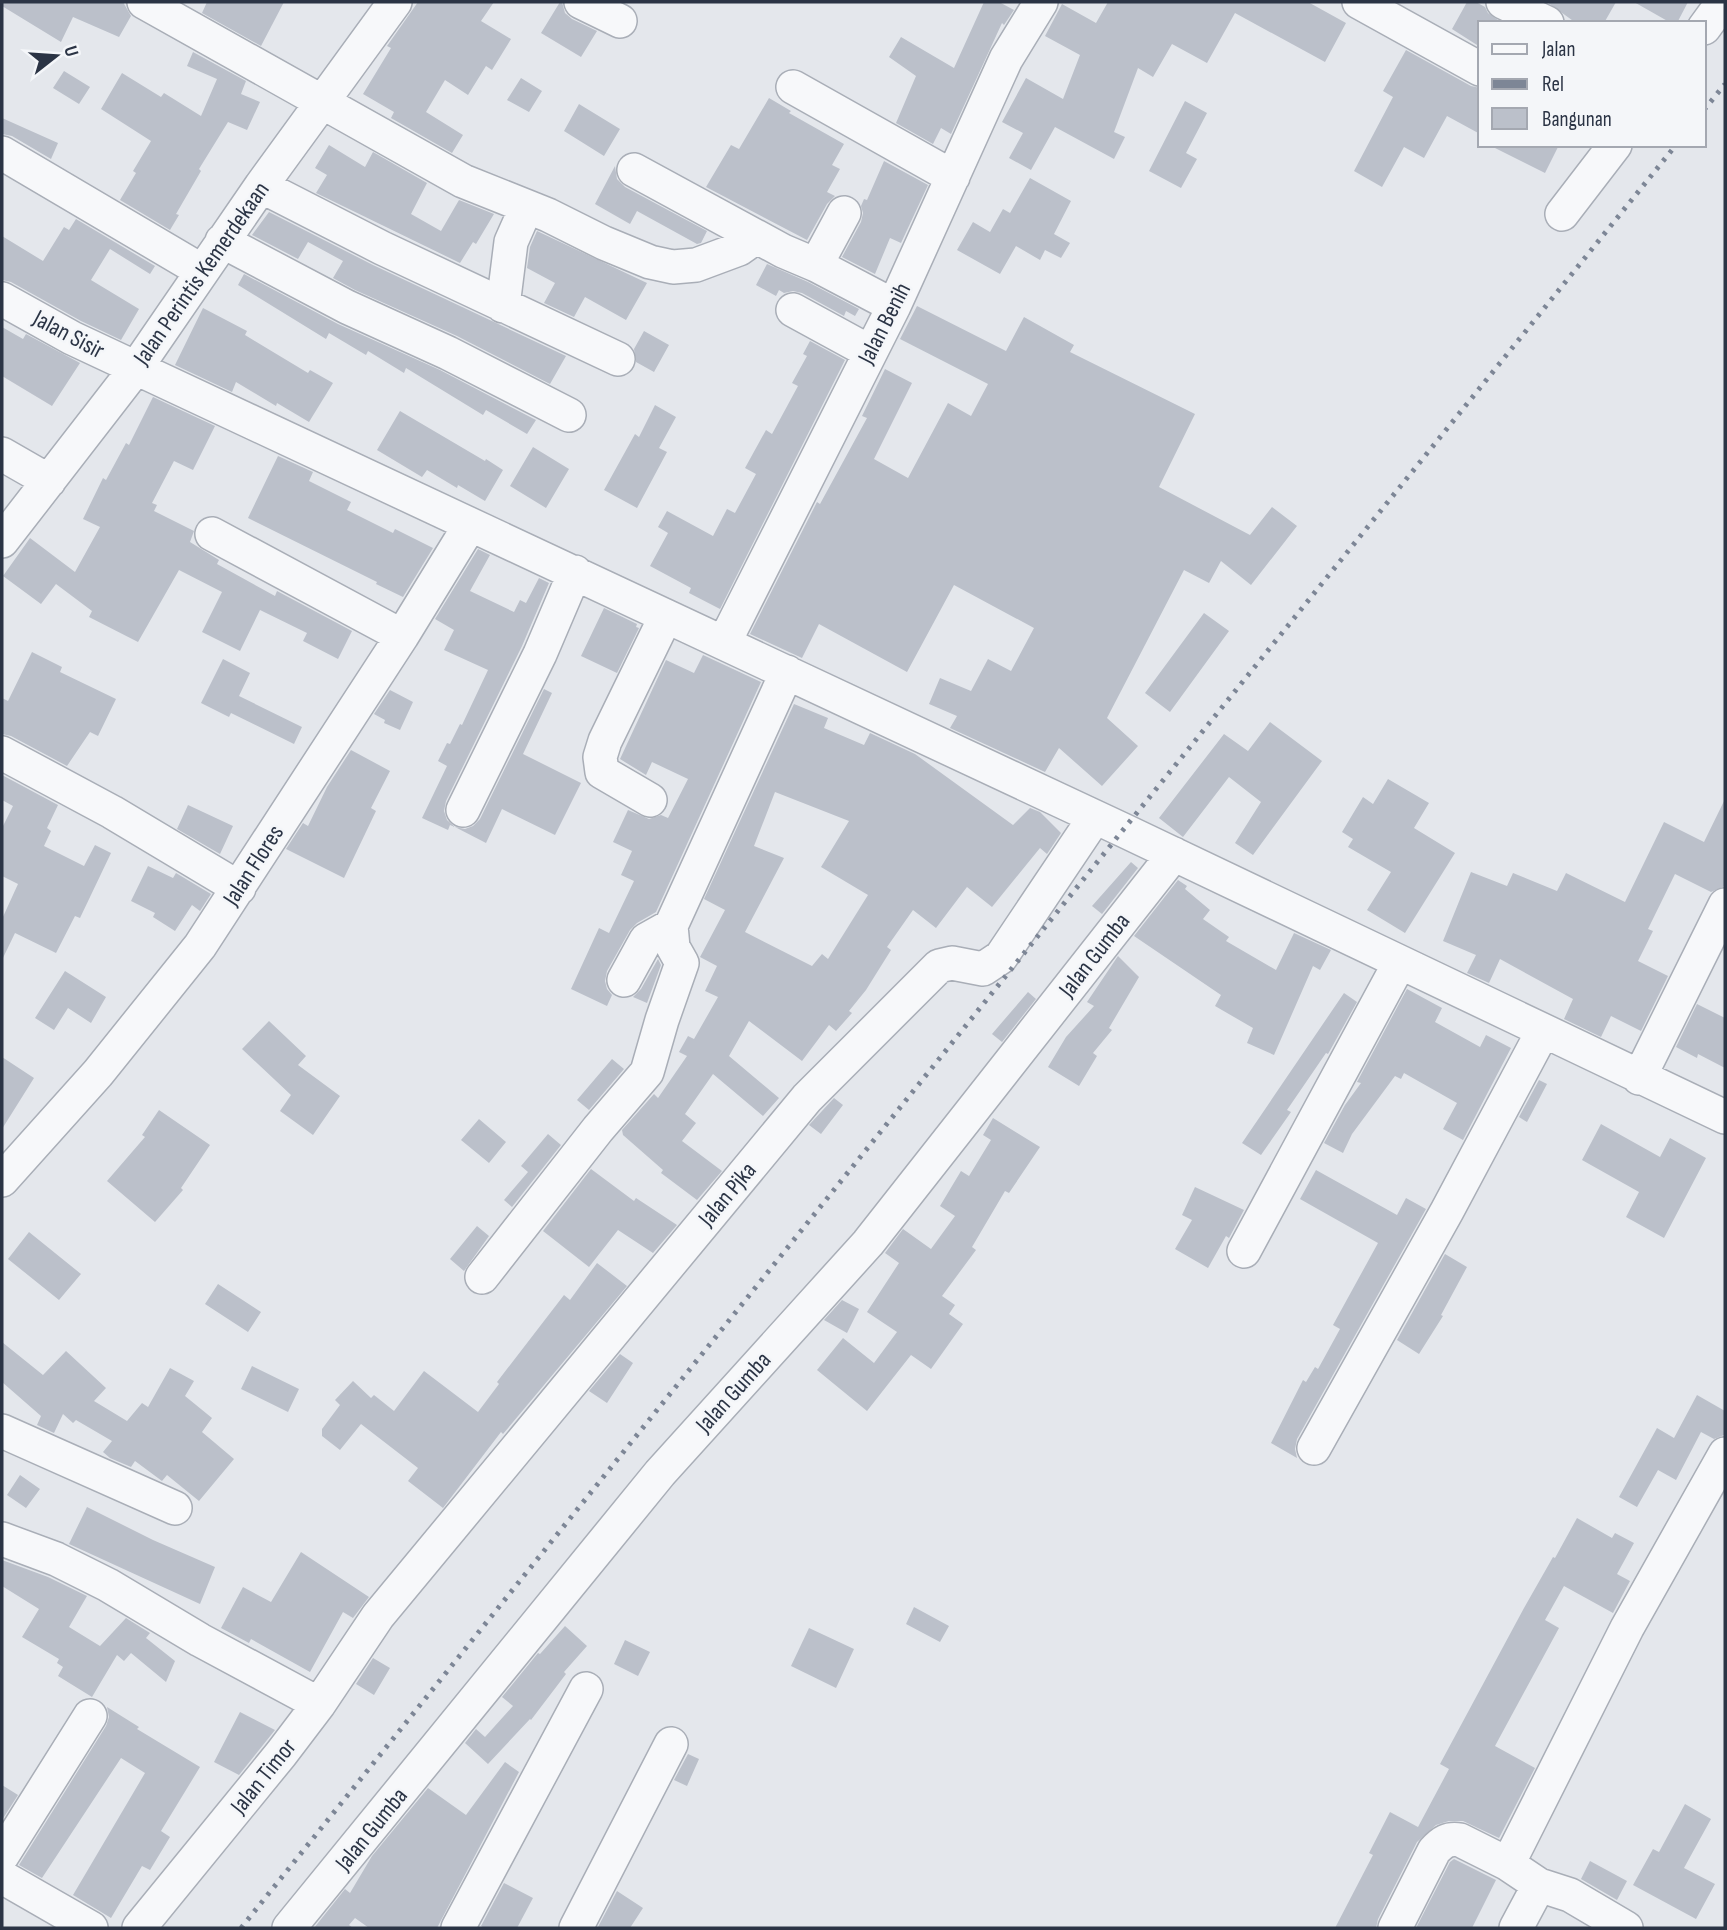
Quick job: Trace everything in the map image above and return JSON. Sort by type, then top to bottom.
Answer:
[{"type":"street","points":[[144,2],[463,181],[548,215],[650,262],[673,267],[696,265],[739,249],[756,237]]},
{"type":"street","points":[[581,2],[620,21]]},
{"type":"street","name":"Jalan Benih","points":[[724,643],[894,306],[1006,59],[1041,2]]},
{"type":"street","points":[[1359,2],[1478,68]]},
{"type":"street","points":[[1503,2],[1544,21]]},
{"type":"street","points":[[1706,25],[1724,2]]},
{"type":"street","name":"Jalan Perintis Kemerdekaan","points":[[2,541],[136,368],[222,241],[322,103],[386,5]]},
{"type":"street","points":[[793,88],[953,177]]},
{"type":"street","points":[[1562,214],[1613,147]]},
{"type":"street","points":[[2,152],[202,271]]},
{"type":"street","points":[[634,170],[756,237],[894,306]]},
{"type":"street","points":[[261,186],[382,248],[618,359]]},
{"type":"street","points":[[503,306],[511,242],[526,208]]},
{"type":"street","points":[[816,265],[844,213]]},
{"type":"street","points":[[222,241],[347,307],[448,353],[569,415]]},
{"type":"street","name":"Jalan Sisir","points":[[2,299],[72,338],[1174,854],[1725,1118]]},
{"type":"street","points":[[793,310],[870,352]]},
{"type":"street","points":[[2,454],[49,481]]},
{"type":"street","name":"Jalan Flores","points":[[2,1180],[98,1073],[201,946],[402,636],[470,525]]},
{"type":"street","points":[[212,534],[402,636]]},
{"type":"street","points":[[463,810],[540,654],[575,572]]},
{"type":"street","points":[[650,800],[602,772],[600,757],[605,741],[666,616]]},
{"type":"street","points":[[482,1277],[598,1129],[648,1072],[662,1020],[682,963],[673,947],[671,926],[787,673]]},
{"type":"street","points":[[2,753],[112,812],[239,888]]},
{"type":"street","name":"Jalan Pjka","points":[[378,1616],[807,1098],[939,966],[952,963],[983,969],[1001,957],[1095,817]]},
{"type":"street","name":"Jalan Gumba","points":[[289,1928],[660,1474],[868,1243],[1174,854]]},
{"type":"street","points":[[1639,1077],[1725,905]]},
{"type":"street","points":[[624,979],[646,940],[671,926]]},
{"type":"street","points":[[1244,1251],[1400,962]]},
{"type":"street","points":[[1314,1448],[1544,1031]]},
{"type":"street","points":[[2,1431],[175,1508]]},
{"type":"street","points":[[1508,1864],[1627,1629],[1725,1454]]},
{"type":"street","points":[[2,1539],[56,1559],[108,1584],[200,1640],[318,1704]]},
{"type":"street","name":"Jalan Timor","points":[[139,1928],[281,1754],[378,1616]]},
{"type":"street","points":[[458,1928],[586,1689]]},
{"type":"street","points":[[2,1856],[90,1716]]},
{"type":"street","points":[[576,1928],[671,1744]]},
{"type":"street","points":[[1395,1928],[1434,1850],[1452,1839],[1460,1840],[1508,1864],[1539,1885],[1570,1895],[1626,1928]]},
{"type":"street","points":[[2,1877],[91,1928]]},
{"type":"street","points":[[1516,1928],[1539,1885]]},
{"type":"building","points":[[2,2],[123,2],[131,16],[119,37],[73,17],[61,42],[2,6]]},
{"type":"building","points":[[207,2],[284,2],[261,46],[202,13]]},
{"type":"building","points":[[418,2],[494,2],[481,21],[511,39],[492,70],[486,66],[468,95],[445,80],[426,112],[463,135],[452,153],[391,118],[394,112],[363,94],[391,48],[387,46]]},
{"type":"building","points":[[560,2],[565,13],[572,19],[597,31],[581,57],[541,33]]},
{"type":"building","points":[[984,2],[999,2],[1014,10],[1004,25],[1002,23],[951,134],[941,128],[933,144],[896,123],[916,76],[889,57],[901,37],[954,68]]},
{"type":"building","points":[[1108,2],[1308,2],[1346,23],[1325,62],[1235,13],[1207,63],[1172,44],[1153,77],[1138,68],[1114,132],[1125,137],[1114,159],[1055,127],[1031,170],[1009,158],[1023,133],[1002,122],[1026,78],[1063,99],[1080,55],[1045,36],[1062,4],[1096,23]]},
{"type":"building","points":[[1467,2],[1476,2],[1485,7],[1488,13],[1499,21],[1478,21],[1477,45],[1452,29]]},
{"type":"building","points":[[1547,2],[1616,2],[1605,21],[1573,21]]},
{"type":"building","points":[[1634,2],[1688,2],[1678,21],[1667,21]]},
{"type":"building","points":[[1406,50],[1478,88],[1478,133],[1447,116],[1424,158],[1404,147],[1382,187],[1354,171],[1393,97],[1383,91]]},
{"type":"building","points":[[193,52],[246,81],[241,94],[260,102],[247,130],[228,122],[199,169],[201,171],[176,214],[179,215],[170,230],[120,200],[151,141],[101,109],[122,73],[161,97],[164,93],[201,116],[217,79],[187,66]]},
{"type":"building","points":[[64,71],[90,87],[79,104],[53,88]]},
{"type":"building","points":[[521,78],[542,91],[529,112],[507,100]]},
{"type":"building","points":[[769,98],[791,111],[789,113],[844,144],[832,165],[840,169],[827,192],[835,196],[827,204],[807,240],[706,187],[731,145],[739,149]]},
{"type":"building","points":[[1185,101],[1207,113],[1186,153],[1197,159],[1181,188],[1149,171]]},
{"type":"building","points":[[579,104],[620,129],[604,156],[564,131]]},
{"type":"building","points":[[2,118],[58,143],[51,159],[12,136],[2,134]]},
{"type":"building","points":[[329,145],[365,167],[373,152],[427,183],[411,214],[441,231],[459,200],[494,214],[476,244],[473,242],[460,263],[316,193],[327,175],[315,168]]},
{"type":"building","points":[[1493,147],[1558,147],[1545,173]]},
{"type":"building","points":[[884,161],[928,185],[901,243],[890,238],[875,274],[842,257],[861,222],[861,206],[864,199],[867,200]]},
{"type":"building","points":[[615,166],[617,179],[625,187],[707,231],[701,243],[697,244],[637,211],[630,224],[595,204]]},
{"type":"building","points":[[1030,178],[1071,201],[1054,234],[1070,243],[1061,258],[1045,250],[1040,260],[1016,246],[1000,274],[957,250],[973,222],[990,232],[1003,209],[1010,213]]},
{"type":"building","points":[[269,212],[373,265],[566,356],[550,384],[457,336],[355,290],[333,278],[343,261],[308,242],[298,259],[252,235]]},
{"type":"building","points":[[76,219],[155,266],[150,274],[110,249],[91,280],[139,309],[121,340],[11,282],[2,280],[2,236],[43,261],[64,227],[69,230]]},
{"type":"building","points":[[537,231],[647,283],[626,320],[585,297],[574,317],[544,303],[555,283],[527,268],[530,247]]},
{"type":"building","points":[[767,264],[859,309],[855,316],[846,311],[844,316],[802,293],[784,293],[779,290],[776,296],[756,285]]},
{"type":"building","points":[[244,274],[338,324],[440,370],[536,420],[527,434],[486,410],[483,415],[406,368],[404,373],[368,351],[366,355],[329,333],[326,339],[238,285]]},
{"type":"building","points":[[917,306],[1006,351],[1024,317],[1074,345],[1070,352],[1195,414],[1159,487],[1250,535],[1272,507],[1297,526],[1251,585],[1221,561],[1209,583],[1184,570],[1107,718],[1138,746],[1102,786],[1059,748],[1045,772],[950,728],[957,716],[929,704],[940,678],[971,691],[988,659],[1011,671],[1034,628],[954,585],[907,672],[819,624],[802,658],[750,634],[817,502],[820,504],[867,418],[862,416],[885,369],[912,383],[874,459],[908,478],[948,403],[971,416],[988,384],[900,339]]},
{"type":"building","points":[[203,308],[247,331],[245,335],[308,373],[310,370],[333,383],[309,422],[236,382],[232,392],[175,365]]},
{"type":"building","points":[[2,327],[23,339],[26,334],[80,363],[52,406],[2,376]]},
{"type":"building","points":[[644,331],[669,345],[654,372],[636,362],[634,349]]},
{"type":"building","points":[[810,341],[845,360],[720,609],[689,593],[691,588],[650,566],[668,533],[658,527],[667,511],[713,536],[727,509],[735,513],[756,474],[745,468],[766,430],[772,434],[798,386],[792,383],[807,356],[803,354]]},
{"type":"building","points":[[153,397],[215,426],[193,470],[174,461],[152,503],[157,505],[154,511],[194,531],[190,542],[219,560],[217,564],[275,596],[277,591],[352,631],[338,659],[303,641],[307,633],[260,610],[240,651],[202,632],[222,592],[179,570],[138,642],[89,617],[92,611],[56,584],[41,604],[3,576],[30,538],[75,572],[100,527],[83,519],[103,478],[106,480],[126,443],[129,445]]},
{"type":"building","points":[[655,405],[676,417],[659,448],[667,452],[637,508],[604,490],[635,434],[639,437]]},
{"type":"building","points":[[400,411],[503,470],[485,501],[427,470],[422,477],[377,450]]},
{"type":"building","points":[[533,447],[569,469],[546,508],[510,486]]},
{"type":"building","points":[[278,456],[313,472],[309,481],[351,502],[347,510],[393,533],[395,529],[433,548],[403,597],[248,518]]},
{"type":"building","points":[[478,549],[490,555],[470,591],[514,612],[520,600],[526,603],[539,578],[549,583],[522,646],[446,801],[444,811],[447,820],[455,827],[450,825],[448,830],[422,818],[447,766],[438,761],[447,743],[450,744],[460,724],[462,725],[488,670],[444,650],[454,630],[435,619]]},
{"type":"building","points":[[604,608],[637,624],[636,627],[639,628],[617,673],[581,656]]},
{"type":"building","points":[[1204,613],[1229,631],[1170,712],[1145,693]]},
{"type":"building","points":[[32,652],[62,667],[60,672],[116,699],[98,736],[90,732],[67,766],[11,736],[2,734],[2,698],[8,701]]},
{"type":"building","points":[[703,655],[761,682],[656,912],[630,930],[607,971],[605,981],[612,995],[607,1006],[571,989],[599,928],[609,933],[634,881],[621,875],[632,851],[613,842],[628,810],[649,819],[661,815],[668,818],[688,779],[652,762],[646,775],[620,759],[666,660],[694,673]]},
{"type":"building","points":[[223,659],[250,673],[239,696],[302,727],[294,744],[231,713],[229,717],[201,703]]},
{"type":"building","points":[[544,689],[552,693],[523,754],[581,783],[555,835],[502,809],[486,843],[455,827],[465,829],[480,819]]},
{"type":"building","points":[[390,690],[413,702],[400,730],[384,723],[385,720],[374,714]]},
{"type":"building","points":[[794,704],[828,718],[824,728],[864,745],[870,733],[915,754],[1013,825],[1030,808],[1040,812],[1061,833],[1047,854],[1040,848],[992,907],[967,887],[936,928],[913,910],[887,947],[891,950],[866,990],[849,1011],[852,1013],[836,1031],[829,1025],[802,1061],[749,1021],[729,1056],[779,1098],[763,1116],[713,1074],[685,1114],[696,1123],[682,1141],[722,1171],[697,1200],[661,1173],[663,1170],[623,1135],[622,1130],[654,1094],[658,1098],[687,1056],[679,1052],[688,1036],[694,1039],[718,997],[705,991],[717,966],[700,957],[725,910],[704,899]],"holes":[[[775,792],[849,821],[821,867],[868,895],[828,959],[822,954],[812,966],[745,932],[784,858],[754,846]]]},
{"type":"building","points":[[1270,722],[1322,761],[1253,855],[1235,843],[1261,802],[1229,777],[1183,837],[1159,818],[1224,734],[1248,751]]},
{"type":"building","points":[[351,750],[390,771],[371,808],[376,811],[344,878],[286,849],[303,823],[308,826],[327,787]]},
{"type":"building","points":[[2,775],[58,805],[47,828],[51,831],[44,846],[84,866],[95,845],[111,853],[80,918],[75,916],[56,953],[15,933],[2,960],[2,919],[18,884],[2,876],[2,828],[13,806],[2,800]]},
{"type":"building","points":[[1388,779],[1429,803],[1414,828],[1455,853],[1405,933],[1367,910],[1391,872],[1348,847],[1353,839],[1342,832],[1363,797],[1373,804]]},
{"type":"building","points":[[1725,799],[1725,886],[1711,892],[1675,874],[1648,929],[1653,931],[1638,961],[1668,976],[1641,1031],[1611,1016],[1601,1037],[1564,1019],[1573,999],[1500,959],[1489,983],[1467,973],[1476,955],[1443,941],[1471,872],[1507,886],[1513,873],[1557,891],[1566,873],[1625,902],[1664,822],[1704,842]]},
{"type":"building","points":[[188,805],[233,826],[220,854],[177,829]]},
{"type":"building","points":[[1131,862],[1138,868],[1102,914],[1092,906]]},
{"type":"building","points":[[148,866],[173,878],[176,873],[211,894],[200,911],[192,905],[175,931],[153,917],[155,913],[131,901]]},
{"type":"building","points":[[1178,880],[1210,910],[1203,919],[1229,937],[1226,941],[1276,970],[1294,933],[1331,950],[1320,970],[1313,966],[1274,1055],[1247,1043],[1253,1028],[1215,1006],[1221,995],[1134,936]]},
{"type":"building","points":[[1118,956],[1139,977],[1109,1028],[1112,1030],[1093,1053],[1097,1056],[1079,1086],[1048,1067],[1066,1037],[1094,1006],[1087,1002]]},
{"type":"building","points":[[658,959],[661,965],[647,1003],[633,997],[641,989]]},
{"type":"building","points":[[65,971],[106,997],[91,1023],[68,1008],[54,1030],[35,1018]]},
{"type":"building","points":[[1407,989],[1442,1008],[1435,1022],[1480,1047],[1486,1035],[1511,1048],[1463,1140],[1443,1129],[1457,1103],[1404,1073],[1401,1079],[1395,1076],[1352,1134],[1343,1153],[1324,1143],[1361,1083],[1357,1082]]},
{"type":"building","points":[[1028,992],[1036,999],[1002,1042],[992,1034]]},
{"type":"building","points":[[1344,993],[1357,1002],[1328,1054],[1326,1053],[1287,1110],[1291,1112],[1261,1155],[1242,1143]]},
{"type":"building","points":[[1697,1004],[1725,1018],[1725,1068],[1698,1054],[1697,1058],[1676,1047]]},
{"type":"building","points":[[269,1021],[306,1056],[298,1065],[340,1096],[313,1135],[280,1111],[291,1095],[242,1049]]},
{"type":"building","points":[[2,1057],[34,1078],[2,1129]]},
{"type":"building","points":[[612,1059],[624,1069],[589,1110],[577,1100]]},
{"type":"building","points":[[1539,1080],[1547,1084],[1527,1122],[1519,1117]]},
{"type":"building","points":[[834,1098],[843,1105],[821,1134],[809,1125]]},
{"type":"building","points":[[159,1110],[210,1145],[181,1188],[183,1190],[155,1222],[107,1181],[145,1137],[142,1135]]},
{"type":"building","points":[[993,1118],[1040,1147],[1009,1193],[1005,1191],[972,1247],[976,1250],[942,1296],[955,1305],[949,1314],[963,1324],[931,1369],[911,1355],[867,1411],[817,1370],[843,1338],[874,1363],[897,1332],[867,1312],[899,1263],[885,1253],[903,1229],[931,1249],[955,1216],[940,1206],[961,1171],[969,1176],[991,1140],[983,1135]]},
{"type":"building","points":[[479,1119],[506,1142],[489,1163],[461,1140]]},
{"type":"building","points":[[1601,1124],[1660,1157],[1670,1138],[1706,1158],[1664,1238],[1626,1217],[1639,1192],[1582,1160]]},
{"type":"building","points":[[548,1134],[561,1145],[512,1207],[504,1200],[528,1172],[521,1166]]},
{"type":"building","points":[[591,1169],[634,1201],[636,1198],[677,1225],[653,1253],[618,1230],[589,1267],[543,1231]]},
{"type":"building","points":[[1316,1170],[1397,1215],[1406,1198],[1426,1209],[1297,1439],[1297,1458],[1271,1443],[1303,1380],[1306,1382],[1315,1367],[1318,1369],[1340,1329],[1333,1325],[1378,1243],[1300,1199]]},
{"type":"building","points":[[1195,1187],[1244,1210],[1208,1268],[1175,1249],[1192,1220],[1182,1215]]},
{"type":"building","points":[[477,1226],[489,1236],[464,1271],[450,1259]]},
{"type":"building","points":[[29,1232],[81,1274],[59,1300],[8,1259]]},
{"type":"building","points":[[1445,1254],[1467,1267],[1441,1315],[1443,1316],[1419,1354],[1397,1340]]},
{"type":"building","points":[[597,1263],[627,1286],[503,1434],[501,1432],[443,1508],[408,1481],[418,1468],[361,1424],[340,1450],[322,1436],[322,1429],[340,1405],[335,1400],[353,1381],[371,1398],[374,1395],[394,1411],[424,1371],[478,1412],[499,1384],[497,1382],[564,1295],[570,1300]]},
{"type":"building","points":[[218,1284],[261,1312],[248,1332],[205,1304]]},
{"type":"building","points":[[842,1300],[859,1309],[847,1333],[824,1320]]},
{"type":"building","points":[[2,1342],[43,1375],[66,1351],[106,1388],[94,1401],[127,1421],[142,1403],[148,1407],[170,1368],[194,1381],[185,1396],[212,1418],[202,1432],[234,1459],[199,1501],[167,1475],[162,1481],[135,1461],[131,1467],[110,1458],[103,1452],[112,1441],[76,1420],[73,1423],[63,1414],[54,1433],[37,1425],[41,1416],[2,1382]]},
{"type":"building","points":[[620,1354],[633,1363],[607,1403],[589,1391]]},
{"type":"building","points":[[252,1366],[299,1389],[288,1412],[241,1389]]},
{"type":"building","points":[[1697,1395],[1725,1411],[1724,1435],[1714,1439],[1701,1432],[1676,1480],[1658,1470],[1637,1507],[1619,1497],[1657,1428],[1674,1438]]},
{"type":"building","points":[[20,1475],[40,1489],[26,1508],[7,1495]]},
{"type":"building","points":[[87,1507],[215,1567],[200,1604],[69,1544]]},
{"type":"building","points":[[1577,1518],[1612,1538],[1615,1533],[1634,1543],[1617,1574],[1630,1581],[1613,1613],[1564,1586],[1545,1620],[1559,1628],[1495,1746],[1535,1768],[1499,1838],[1463,1821],[1436,1825],[1417,1842],[1376,1928],[1335,1928],[1373,1855],[1369,1853],[1390,1812],[1418,1827],[1449,1769],[1440,1764],[1524,1608]]},
{"type":"building","points":[[301,1552],[369,1597],[353,1618],[343,1612],[310,1672],[251,1639],[249,1643],[221,1628],[243,1587],[271,1602]]},
{"type":"building","points":[[2,1560],[48,1577],[87,1596],[69,1627],[100,1646],[126,1618],[150,1633],[146,1638],[175,1661],[166,1682],[131,1653],[124,1661],[117,1655],[92,1697],[58,1676],[63,1667],[57,1663],[59,1659],[22,1637],[39,1609],[2,1586]]},
{"type":"building","points":[[914,1607],[949,1626],[940,1642],[906,1624]]},
{"type":"building","points":[[565,1626],[587,1646],[564,1672],[566,1674],[531,1720],[488,1764],[465,1743],[476,1729],[485,1737],[513,1706],[502,1697],[538,1653],[540,1654]]},
{"type":"building","points":[[809,1628],[854,1649],[836,1688],[791,1666]]},
{"type":"building","points":[[625,1640],[650,1652],[638,1676],[614,1664]]},
{"type":"building","points":[[373,1658],[390,1668],[374,1695],[356,1684]]},
{"type":"building","points":[[107,1707],[139,1727],[137,1729],[200,1767],[161,1831],[170,1837],[150,1870],[142,1866],[111,1918],[73,1895],[145,1773],[121,1758],[42,1878],[19,1865],[106,1726],[109,1717]]},
{"type":"building","points":[[240,1712],[275,1730],[239,1775],[214,1762]]},
{"type":"building","points":[[688,1754],[699,1759],[687,1786],[674,1780]]},
{"type":"building","points":[[505,1762],[519,1772],[437,1928],[369,1928],[355,1918],[349,1925],[353,1928],[314,1928],[345,1889],[350,1893],[372,1856],[428,1788],[466,1815]]},
{"type":"building","points":[[2,1785],[18,1795],[2,1820]]},
{"type":"building","points":[[1685,1804],[1711,1819],[1684,1868],[1715,1884],[1696,1919],[1633,1885],[1653,1849],[1659,1852]]},
{"type":"building","points":[[1454,1859],[1496,1880],[1472,1928],[1416,1928],[1450,1862]]},
{"type":"building","points":[[1590,1861],[1627,1881],[1617,1900],[1581,1879]]},
{"type":"building","points":[[504,1883],[533,1898],[517,1928],[484,1928],[481,1926]]},
{"type":"building","points":[[617,1891],[643,1908],[630,1928],[598,1927]]},
{"type":"railway","points":[[1706,108],[1725,84]]},
{"type":"railway","points":[[241,1928],[1674,147]]}]
